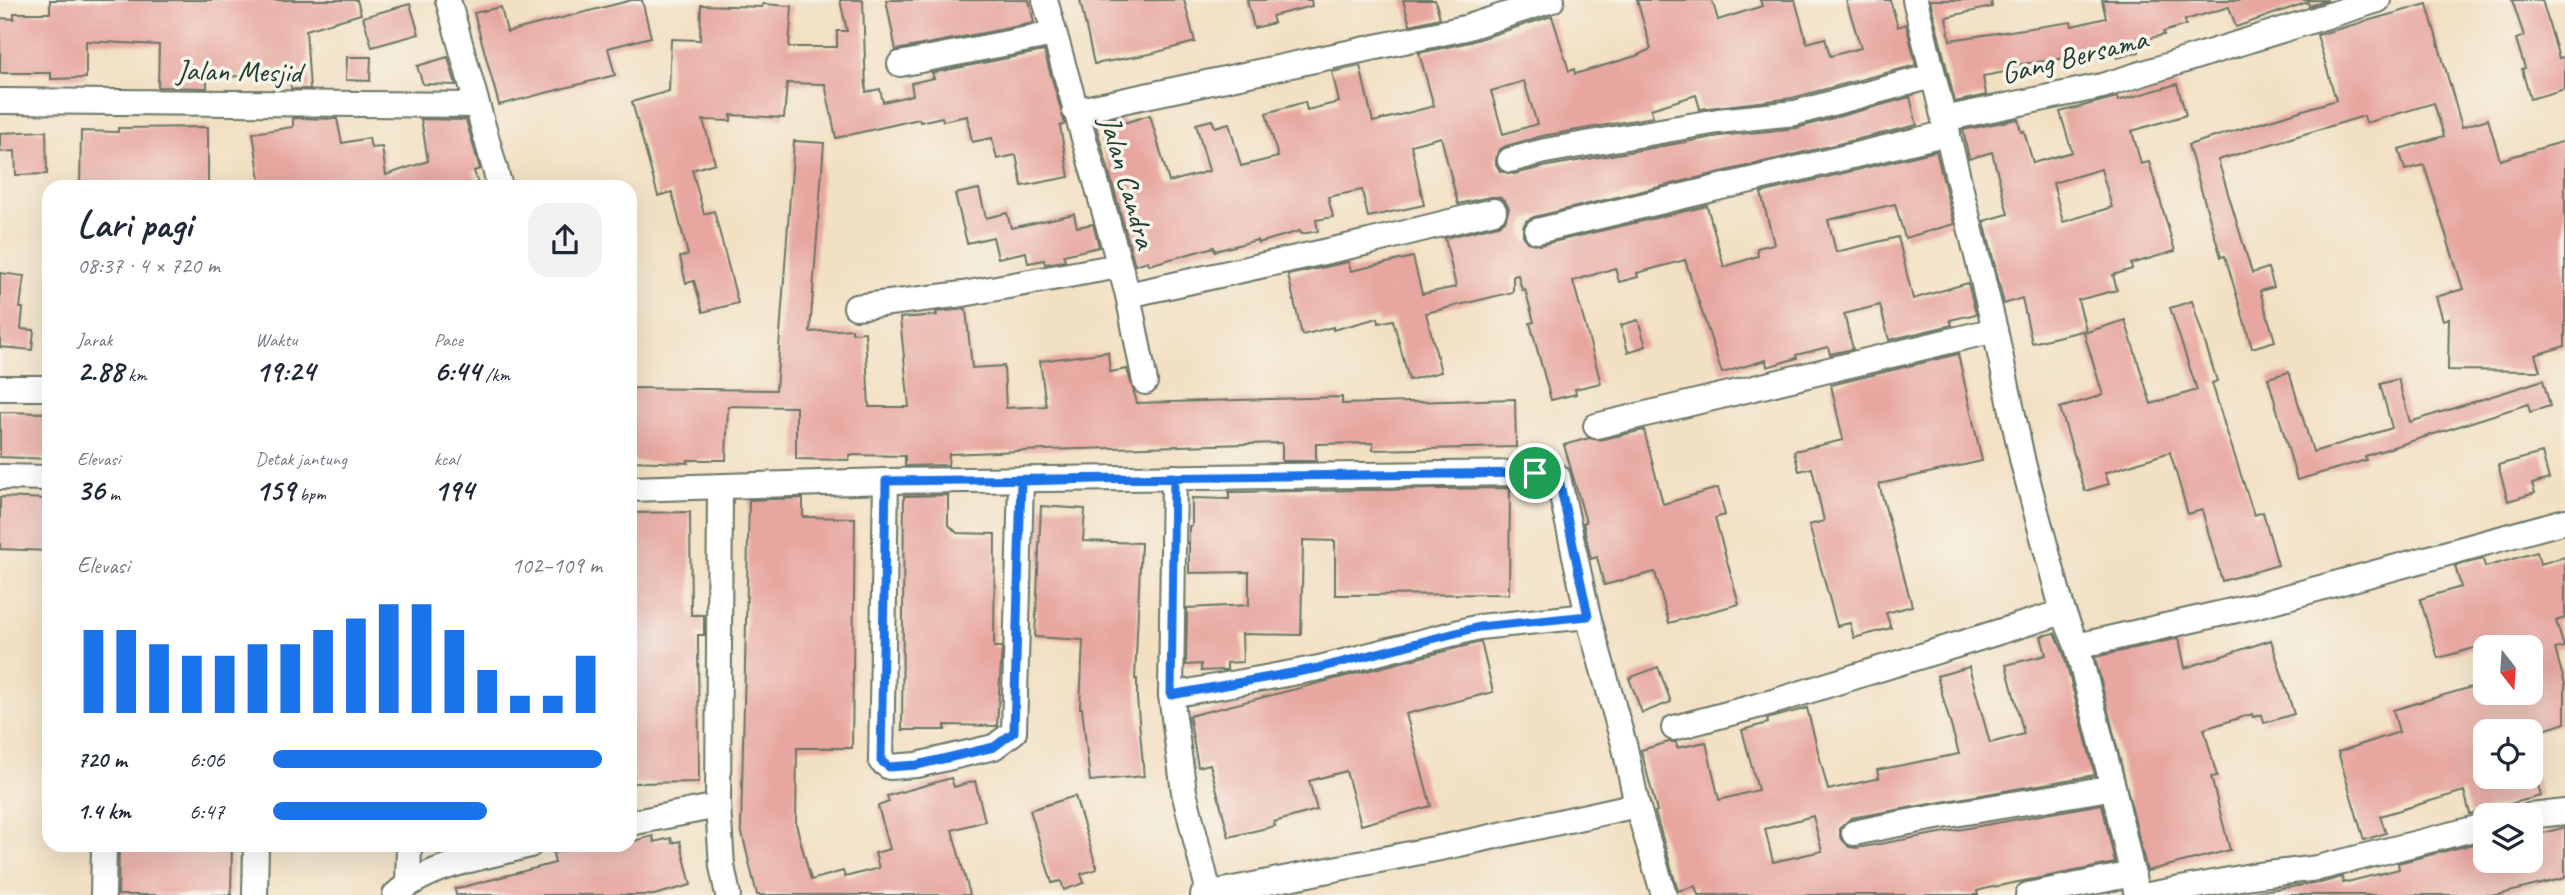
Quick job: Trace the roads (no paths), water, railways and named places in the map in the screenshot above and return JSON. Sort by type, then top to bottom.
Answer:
[{"type":"street","points":[[448,0],[498,180]]},
{"type":"street","name":"Jalan Candra","points":[[1045,0],[1128,295],[1145,382]]},
{"type":"street","points":[[1075,111],[1465,28],[1550,0]]},
{"type":"street","points":[[1915,0],[1995,330],[2023,463],[2063,612],[2077,646],[2135,885],[2028,895]]},
{"type":"street","name":"Gang Bersama","points":[[1537,231],[2102,86],[2349,4],[2378,0]]},
{"type":"street","points":[[900,64],[1054,34]]},
{"type":"street","points":[[1510,160],[1545,151],[1718,121],[1795,113],[1933,76]]},
{"type":"street","name":"Jalan Mesjid","points":[[0,101],[477,105]]},
{"type":"street","points":[[1128,295],[1369,243],[1494,211]]},
{"type":"street","points":[[856,307],[963,294],[1119,266]]},
{"type":"street","points":[[1596,426],[1995,330]]},
{"type":"street","points":[[0,388],[42,388]]},
{"type":"street","points":[[637,489],[886,481],[1174,477],[1547,473],[1558,477],[1588,616],[1625,748],[1637,805],[1664,895]]},
{"type":"street","points":[[0,477],[42,478]]},
{"type":"street","points":[[1174,477],[1171,695],[1184,792],[1206,894],[1450,846],[1637,805]]},
{"type":"street","points":[[886,481],[881,761],[889,767],[917,765],[994,747],[1014,732],[1021,481]]},
{"type":"street","points":[[720,487],[718,806],[722,866],[728,895]]},
{"type":"street","points":[[2077,646],[2254,606],[2565,521]]},
{"type":"street","points":[[1674,728],[1776,701],[2063,612]]},
{"type":"street","points":[[1171,695],[1319,668],[1479,627],[1588,616]]},
{"type":"street","points":[[1854,832],[1914,819],[2022,804],[2113,787]]},
{"type":"street","points":[[637,822],[718,806]]},
{"type":"street","points":[[2543,815],[2565,812]]},
{"type":"street","points":[[2148,895],[2251,876],[2318,868],[2473,829]]},
{"type":"street","points":[[103,895],[104,852]]},
{"type":"street","points":[[255,895],[256,852]]},
{"type":"street","points":[[402,889],[408,852]]},
{"type":"street","points":[[402,889],[442,869],[504,852]]}]
